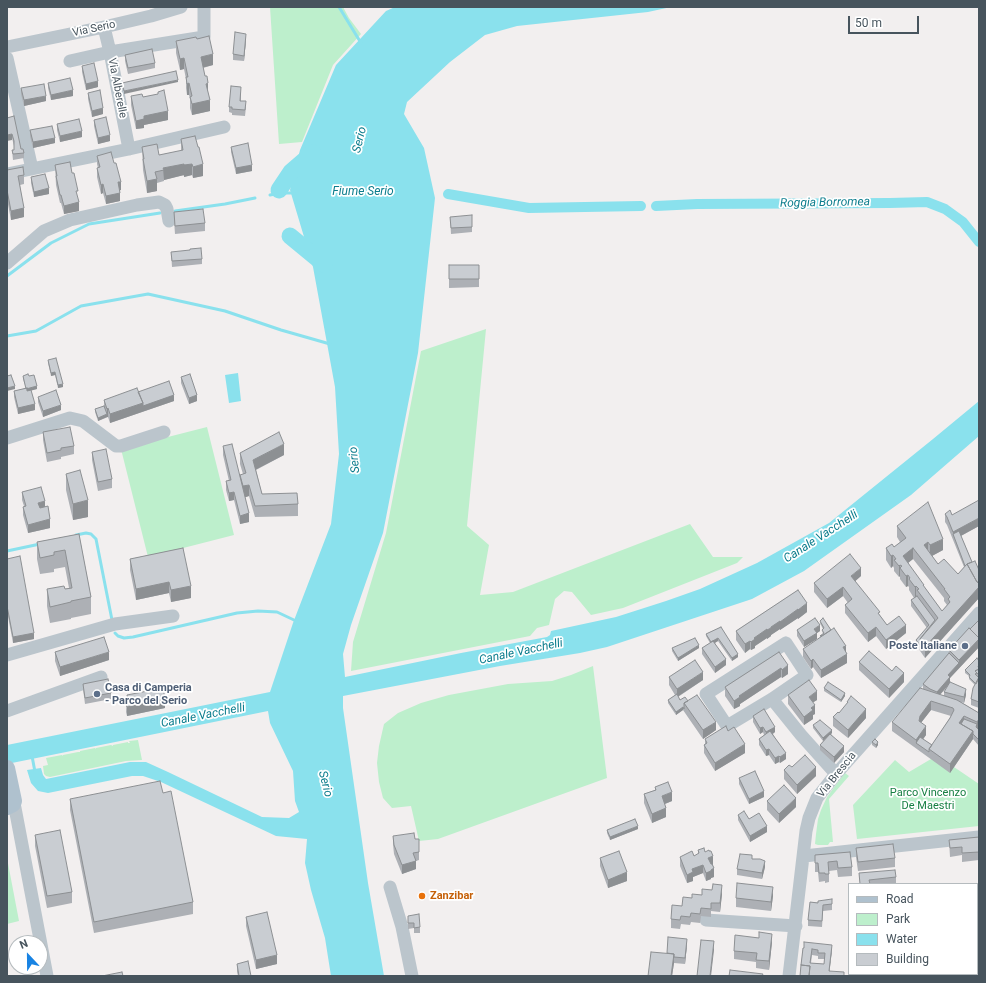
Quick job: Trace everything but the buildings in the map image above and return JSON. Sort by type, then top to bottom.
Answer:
[{"type":"main road","points":[[7,768],[14,799],[10,806]]},
{"type":"street","name":"Via Serio","points":[[7,47],[104,27],[181,7]]},
{"type":"street","points":[[70,61],[110,52],[204,37],[204,7]]},
{"type":"street","name":"Via Alberelle","points":[[104,27],[129,149]]},
{"type":"street","points":[[7,58],[32,169]]},
{"type":"street","points":[[7,174],[224,128]]},
{"type":"street","points":[[7,263],[44,232],[70,220],[137,205],[159,202],[165,205],[169,221]]},
{"type":"street","points":[[7,438],[70,418],[83,421],[116,446],[121,446],[164,432]]},
{"type":"street","name":"Via Brescia","points":[[789,976],[808,818],[817,798],[836,774],[917,692],[979,613]]},
{"type":"street","points":[[7,655],[116,624],[173,616]]},
{"type":"street","points":[[786,644],[807,675],[772,699],[727,726],[706,694],[786,644]]},
{"type":"street","points":[[7,711],[101,677]]},
{"type":"street","points":[[772,699],[801,735],[836,774]]},
{"type":"street","points":[[10,806],[15,808],[47,976]]},
{"type":"street","points":[[804,856],[979,838]]},
{"type":"street","points":[[390,887],[402,927],[412,976]]},
{"type":"street","points":[[706,920],[796,926]]},
{"type":"green space","points":[[270,7],[343,7],[361,34],[333,65],[302,142],[279,144]]},
{"type":"green space","points":[[486,329],[467,526],[489,545],[480,595],[513,592],[690,524],[713,557],[743,557],[737,563],[623,608],[591,615],[572,592],[564,591],[555,599],[549,625],[537,628],[530,636],[351,671],[353,642],[386,533],[421,351]]},
{"type":"green space","points":[[207,427],[234,535],[148,557],[121,449]]},
{"type":"green space","points":[[593,666],[607,778],[438,839],[419,841],[411,806],[392,808],[383,798],[379,782],[377,763],[379,746],[384,724],[398,713],[421,703],[449,695],[508,684],[552,681]]},
{"type":"green space","points":[[138,740],[142,760],[126,761],[50,777],[44,774],[43,766],[48,765],[46,758],[63,756],[111,745],[113,746],[128,742],[130,743],[129,741]]},
{"type":"green space","name":"Parco Vincenzo De Maestri","points":[[931,759],[954,767],[979,784],[979,826],[857,839],[853,805],[895,760],[909,772]]},
{"type":"green space","points":[[845,773],[849,776],[829,799],[833,842],[830,842],[828,845],[815,844],[818,819],[821,810],[827,797]]},
{"type":"green space","points":[[7,858],[19,921],[7,924]]},
{"type":"water","name":"Fiume Serio","points":[[395,7],[671,7],[648,12],[517,26],[485,35],[450,62],[407,102],[404,114],[424,148],[435,198],[418,353],[383,533],[351,625],[343,654],[345,677],[547,637],[550,635],[551,631],[616,617],[700,589],[757,563],[829,523],[979,401],[979,436],[911,495],[804,571],[752,599],[607,647],[343,696],[343,708],[368,883],[384,976],[331,976],[325,938],[305,863],[307,839],[276,836],[161,782],[143,776],[132,776],[48,793],[38,791],[31,783],[27,770],[41,768],[46,779],[130,762],[146,762],[262,817],[289,818],[299,812],[295,801],[293,771],[270,723],[268,711],[7,764],[7,745],[270,692],[293,623],[331,524],[339,454],[335,387],[313,267],[290,190],[300,150],[336,65],[386,11]]},
{"type":"water","points":[[238,373],[241,401],[229,403],[225,375]]},
{"type":"waterway","points":[[339,7],[361,43]]},
{"type":"waterway","points":[[279,190],[291,172],[313,153]]},
{"type":"waterway","points":[[270,195],[294,193]]},
{"type":"waterway","points":[[448,194],[529,208],[641,206]]},
{"type":"waterway","points":[[175,211],[255,198]]},
{"type":"waterway","name":"Roggia Borromea","points":[[656,206],[697,204],[927,202],[945,209],[963,222],[979,242]]},
{"type":"waterway","points":[[7,276],[51,243],[89,224],[160,213]]},
{"type":"waterway","points":[[290,236],[324,264]]},
{"type":"waterway","points":[[7,336],[36,331],[81,306],[148,294],[225,311],[281,330],[330,344]]},
{"type":"waterway","points":[[76,535],[86,533],[91,534],[96,539],[112,620]]},
{"type":"waterway","points":[[7,551],[40,544]]},
{"type":"waterway","points":[[115,633],[124,638],[133,637],[237,613],[258,611],[277,612],[294,620]]},
{"type":"waterway","points":[[32,756],[35,772]]},
{"type":"place","name":"Poste Italiane","points":[[965,646]]},
{"type":"place","name":"Casa di Camperia - Parco del Serio","points":[[97,694]]},
{"type":"place","name":"Zanzibar","points":[[422,896]]},
{"type":"water label","name":"Serio","points":[[360,140]]},
{"type":"water label","name":"Serio","points":[[355,460]]},
{"type":"water label","name":"Canale Vacchelli","points":[[821,537]]},
{"type":"water label","name":"Canale Vacchelli","points":[[521,652]]},
{"type":"water label","name":"Canale Vacchelli","points":[[203,716]]},
{"type":"water label","name":"Serio","points":[[325,784]]}]
